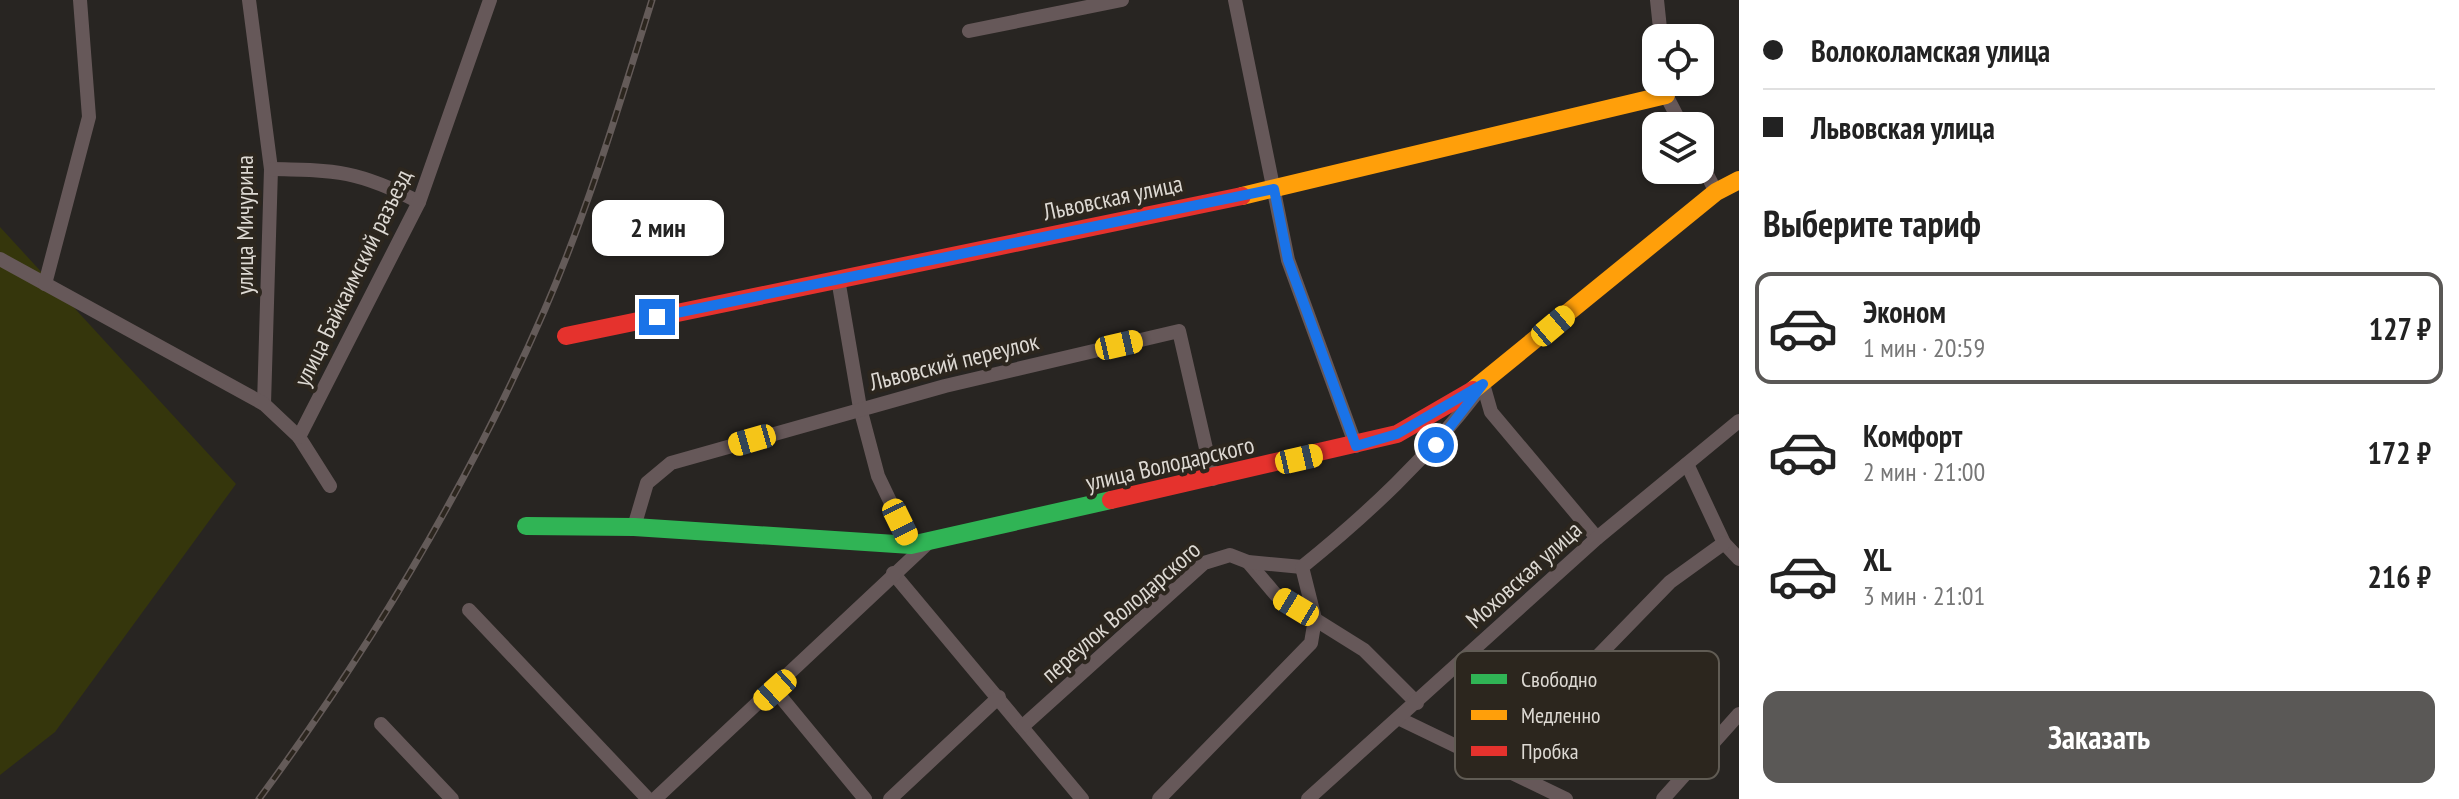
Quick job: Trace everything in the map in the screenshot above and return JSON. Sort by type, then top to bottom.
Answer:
[{"type":"street","points":[[45,284],[89,117],[80,0]]},
{"type":"street","name":"улица Мичурина","points":[[249,0],[271,169],[264,404]]},
{"type":"street","name":"улица Байкаимский разъезд","points":[[299,437],[419,202],[490,0]]},
{"type":"street","points":[[969,31],[1122,0]]},
{"type":"street","points":[[1235,0],[1288,260],[1356,446]]},
{"type":"street","points":[[1657,0],[1660,24]]},
{"type":"street","name":"Львовская улица","points":[[566,336],[1274,189],[1642,95]]},
{"type":"street","points":[[271,169],[346,171],[384,184],[419,202]]},
{"type":"street","name":"улица Володарского","points":[[526,526],[634,527],[919,544],[1356,446],[1397,434],[1483,384],[1716,192],[1739,180]]},
{"type":"street","points":[[1712,184],[1716,192]]},
{"type":"street","points":[[0,259],[264,404],[299,437],[330,486]]},
{"type":"street","points":[[655,799],[775,690],[919,544],[878,476],[860,408],[838,279]]},
{"type":"street","name":"Львовский переулок","points":[[634,527],[647,483],[671,463],[860,408],[1179,331],[1213,479]]},
{"type":"street","points":[[1483,384],[1491,412],[1597,538]]},
{"type":"street","points":[[1159,799],[1311,643],[1315,619],[1302,567],[1365,516],[1436,445],[1483,384]]},
{"type":"street","name":"Моховская улица","points":[[1474,651],[1597,538],[1739,421]]},
{"type":"street","points":[[1687,464],[1724,543],[1739,559]]},
{"type":"street","points":[[1603,651],[1670,582],[1724,543]]},
{"type":"street","name":"переулок Володарского","points":[[1023,726],[1204,563],[1230,555],[1248,562],[1302,567]]},
{"type":"street","points":[[1248,562],[1276,595],[1364,650],[1417,703]]},
{"type":"street","points":[[893,573],[1082,799]]},
{"type":"street","points":[[469,610],[648,799]]},
{"type":"street","name":"Моховская улица","points":[[1308,799],[1455,668]]},
{"type":"street","points":[[775,690],[865,799]]},
{"type":"street","points":[[890,799],[999,697]]},
{"type":"street","points":[[1719,736],[1739,714]]},
{"type":"street","points":[[1400,719],[1455,745]]},
{"type":"street","points":[[381,724],[452,799]]},
{"type":"street","points":[[1526,779],[1566,799]]},
{"type":"street","points":[[1663,799],[1681,779]]},
{"type":"shaded area","points":[[0,227],[236,484],[55,732],[0,775]]},
{"type":"railway","points":[[259,799],[341,682],[416,562],[516,374],[575,233],[603,156],[652,0]]},
{"type":"traffic: fast","points":[[526,526],[634,527],[911,545],[1111,500]]},
{"type":"traffic: slow","points":[[1242,196],[1662,96]]},
{"type":"traffic: slow","points":[[1473,390],[1716,192],[1739,180]]},
{"type":"traffic: jam","points":[[566,336],[1242,196]]},
{"type":"traffic: jam","points":[[1111,500],[1397,434],[1473,390]]},
{"type":"route","points":[[657,317],[1274,189],[1288,260],[1356,446],[1397,434],[1483,384],[1436,445]]}]
